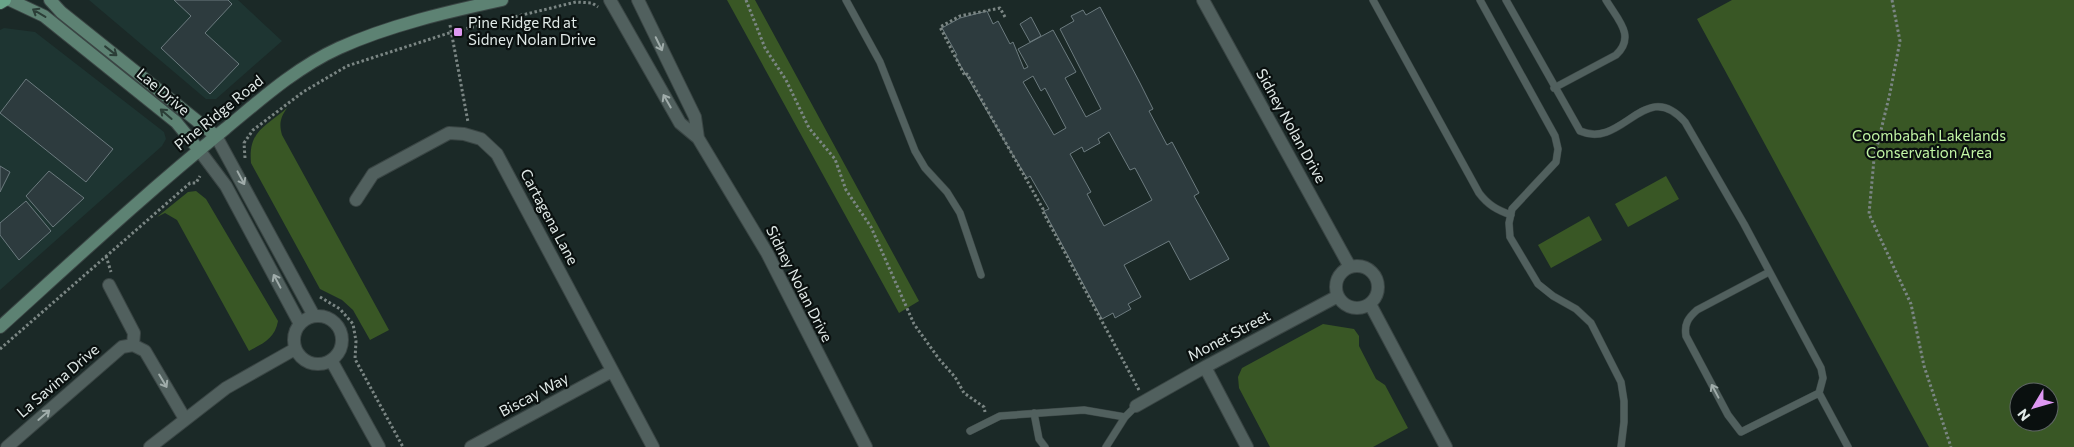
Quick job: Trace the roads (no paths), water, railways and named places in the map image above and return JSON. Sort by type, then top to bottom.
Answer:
[{"type":"main road","points":[[0,3],[5,0]]},
{"type":"street","name":"Lae Drive","points":[[10,0],[44,16],[170,117],[199,150],[226,186],[300,324]]},
{"type":"street","name":"Lae Drive","points":[[50,0],[61,12],[216,136],[314,316]]},
{"type":"street","name":"Pine Ridge Road","points":[[0,326],[199,150],[261,99],[337,49],[376,33],[448,12],[502,0]]},
{"type":"street","name":"Sidney Nolan Drive","points":[[610,0],[680,123],[698,138],[767,254],[866,447]]},
{"type":"street","name":"Sidney Nolan Drive","points":[[638,0],[695,117],[698,138]]},
{"type":"street","name":"Sidney Nolan Drive","points":[[1203,0],[1350,267]]},
{"type":"street","name":"Cartagena Lane","points":[[356,200],[373,174],[449,133],[464,134],[481,139],[497,154],[653,447]]},
{"type":"street","points":[[1363,266],[1374,274],[1377,280],[1378,293],[1370,304],[1353,308],[1342,302],[1338,296],[1336,290],[1339,276],[1350,267],[1363,266]]},
{"type":"street","points":[[109,285],[134,333],[133,345],[145,351],[185,419]]},
{"type":"street","name":"Monet Street","points":[[1140,404],[1338,296]]},
{"type":"street","points":[[1370,304],[1446,447]]},
{"type":"street","points":[[314,316],[330,320],[340,332],[341,348],[331,360],[325,363],[311,363],[304,360],[296,349],[294,336],[300,324],[314,316]]},
{"type":"street","name":"La Savina Drive","points":[[8,447],[122,347],[133,345]]},
{"type":"street","points":[[150,447],[226,388],[296,349]]},
{"type":"street","points":[[331,360],[379,447]]},
{"type":"street","points":[[1205,367],[1247,447]]},
{"type":"street","name":"Biscay Way","points":[[471,447],[612,371]]},
{"type":"lane","points":[[846,0],[880,62],[914,150],[960,213],[981,275]]},
{"type":"lane","points":[[1373,0],[1479,193],[1486,203],[1511,215]]},
{"type":"lane","points":[[1480,0],[1555,136],[1558,149],[1556,162],[1519,198],[1511,215],[1510,237],[1538,284],[1553,296],[1576,309],[1591,323],[1621,382],[1624,422],[1620,447]]},
{"type":"lane","points":[[1506,0],[1573,123],[1580,131],[1589,136],[1602,134],[1656,105],[1667,106],[1676,111],[1685,122],[1821,368],[1823,378],[1819,393],[1848,447]]},
{"type":"lane","points":[[1554,88],[1616,55],[1624,47],[1627,40],[1624,31],[1606,0]]},
{"type":"lane","points":[[1769,272],[1697,310],[1689,317],[1685,326],[1686,336],[1728,415],[1741,432],[1819,393]]},
{"type":"lane","points":[[1106,447],[1125,417],[1140,404]]},
{"type":"lane","points":[[970,431],[1000,416],[1084,410],[1125,417]]},
{"type":"lane","points":[[1034,413],[1040,439],[1045,447]]},
{"type":"place","name":"Pine Ridge Rd at Sidney Nolan Drive","points":[[458,32]]},
{"type":"park label","name":"Coombabah Lakelands Conservation Area","points":[[1929,144]]}]
